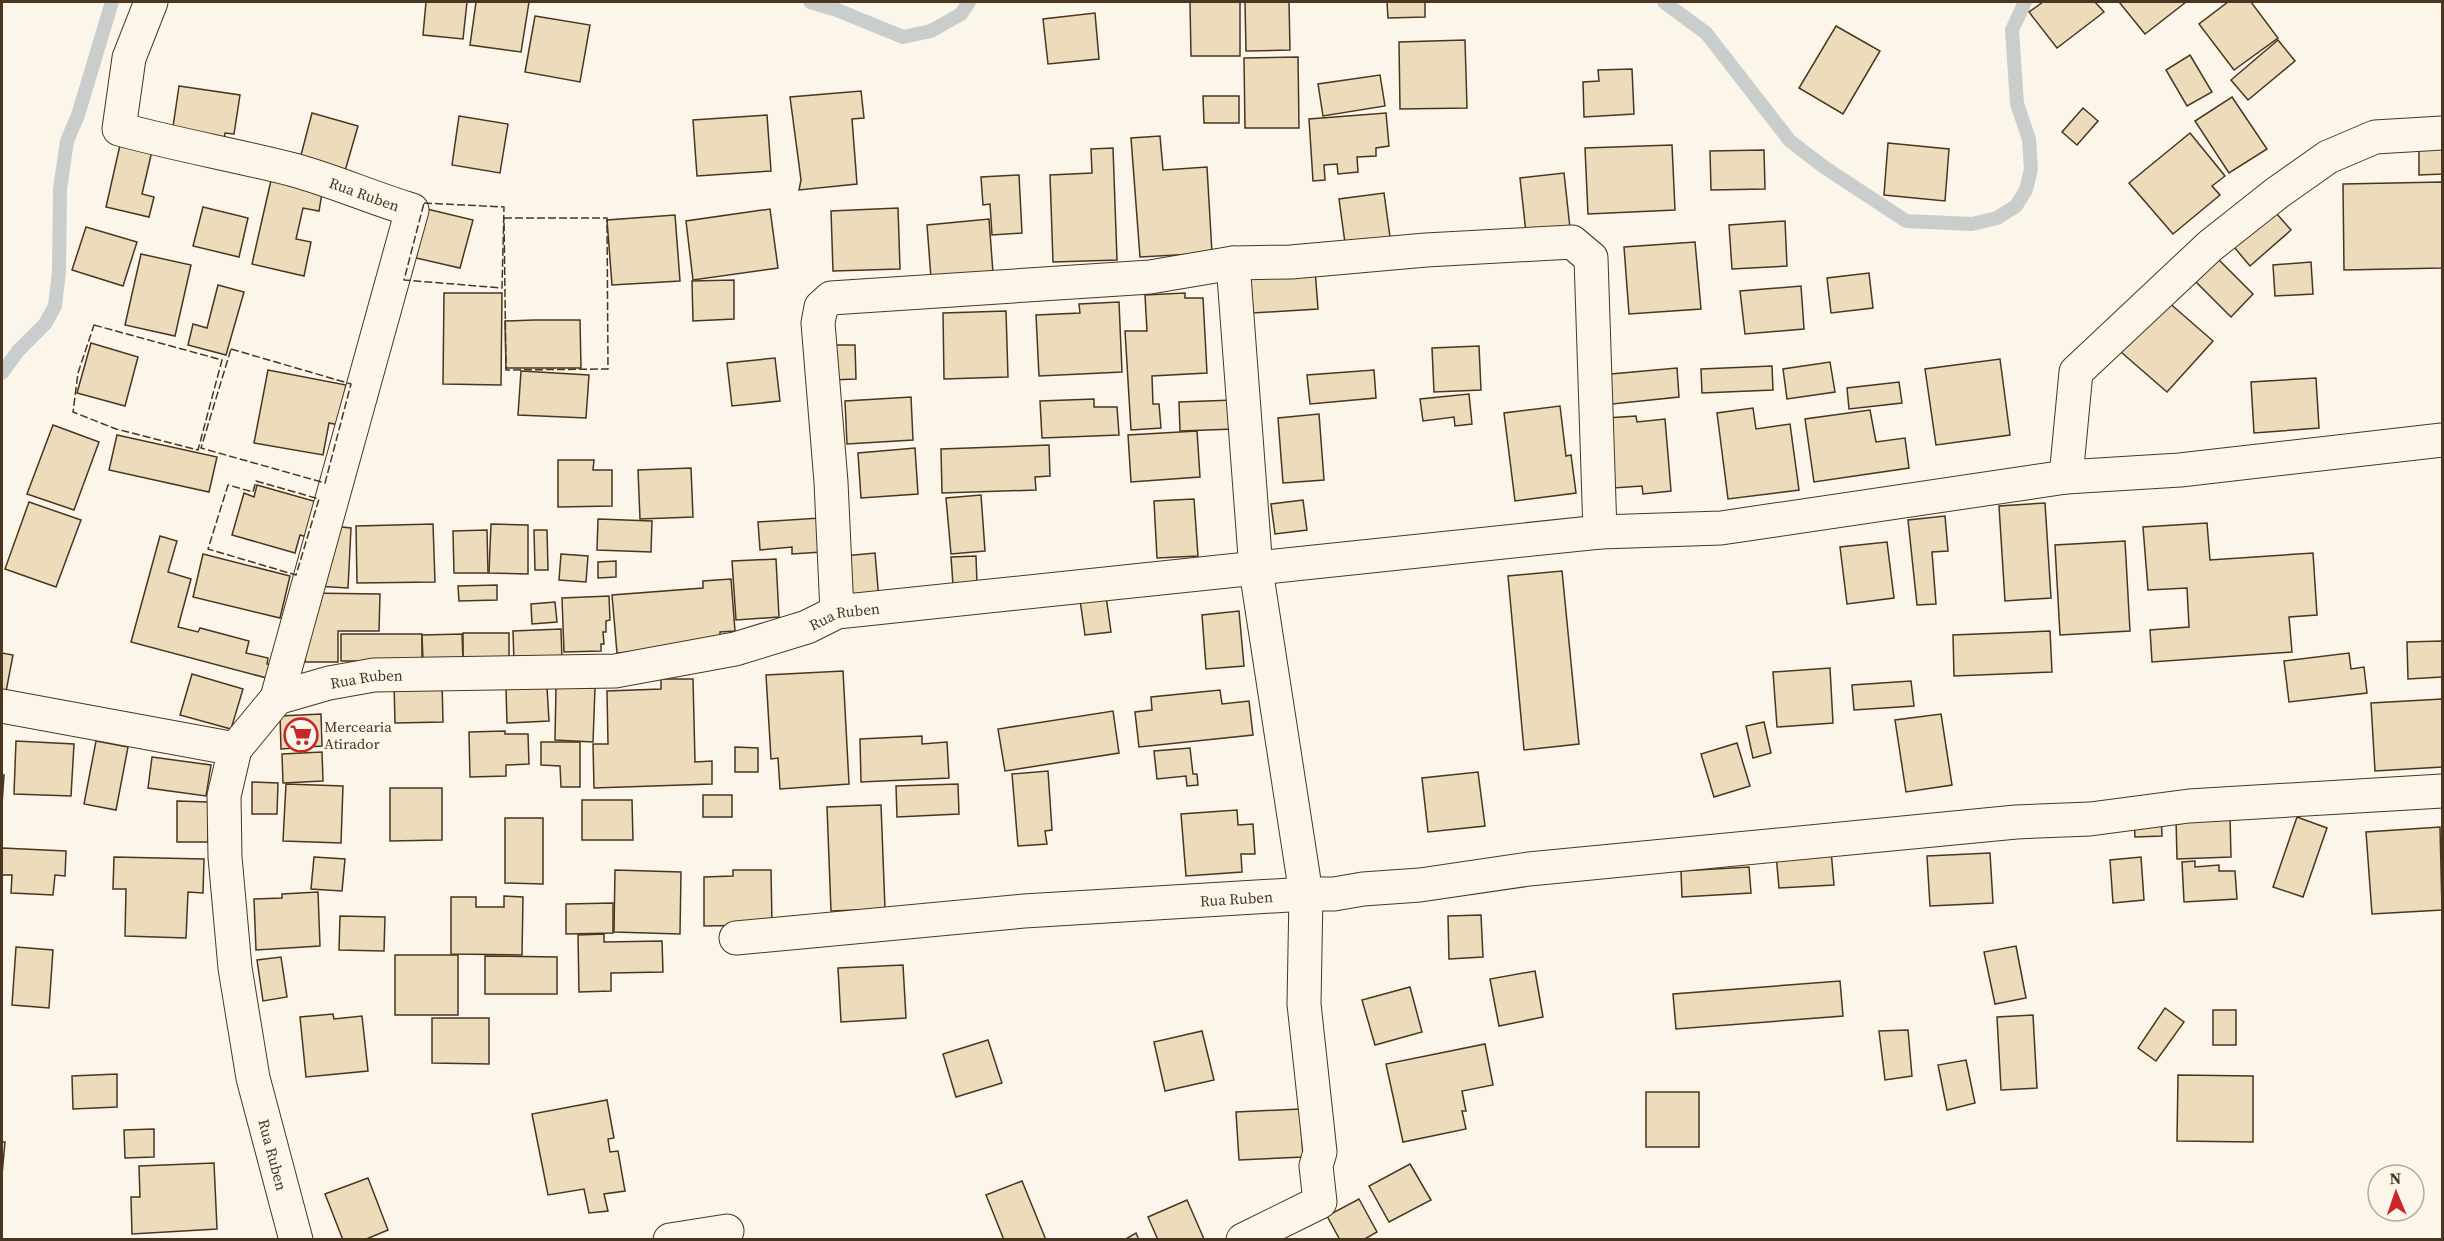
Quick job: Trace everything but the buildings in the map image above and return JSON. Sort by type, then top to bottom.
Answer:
[{"type":"street","name":"Rua Ruben","points":[[151,2],[129,58],[118,129],[179,146],[245,158],[297,171],[412,210],[277,698]]},
{"type":"street","points":[[2066,477],[2076,372],[2210,246],[2328,157],[2375,137],[2442,133]]},
{"type":"street","points":[[837,612],[831,482],[818,323],[821,307],[831,298],[1150,277],[1233,263],[1291,262],[1426,250],[1572,242],[1591,258],[1600,532]]},
{"type":"street","points":[[1233,263],[1256,570],[1306,894],[1304,1004],[1320,1152],[1316,1166],[1320,1202],[1244,1239]]},
{"type":"street","name":"Rua Ruben","points":[[277,698],[329,683],[374,675],[615,671],[735,649],[807,627],[837,612],[1256,570],[1600,532],[1721,528],[2066,477],[2180,470],[2442,440]]},
{"type":"street","points":[[2,706],[235,750],[277,698]]},
{"type":"street","name":"Rua Ruben","points":[[235,750],[225,796],[225,857],[235,968],[253,1078],[296,1239]]},
{"type":"street","name":"Rua Ruben","points":[[736,938],[1024,911],[1335,894],[1363,889],[1420,885],[1529,869],[2016,822],[2090,819],[2188,806],[2442,791]]},
{"type":"street","points":[[670,1239],[727,1231]]},
{"type":"waterway","points":[[2,373],[18,351],[45,324],[55,306],[59,272],[60,189],[67,141],[78,115],[112,2]]},
{"type":"waterway","points":[[810,2],[837,10],[903,37],[931,31],[961,14],[969,2]]},
{"type":"waterway","points":[[1664,2],[1706,33],[1790,141],[1824,167],[1906,221],[1972,224],[1997,218],[2016,206],[2026,190],[2031,169],[2029,139],[2017,104],[2012,30],[2025,2]]},
{"type":"fence","points":[[424,203],[504,207],[502,288],[404,280],[424,203]]},
{"type":"fence","points":[[504,218],[607,218],[608,369],[506,370],[504,218]]},
{"type":"fence","points":[[94,325],[222,360],[198,450],[116,429],[73,412],[78,373],[94,325]]},
{"type":"fence","points":[[231,349],[351,384],[325,483],[201,448],[231,349]]},
{"type":"fence","points":[[256,481],[319,499],[296,575],[208,549],[228,485],[253,492],[256,481]]},
{"type":"place","name":"Mercearia Atirador","points":[[301,735]]}]
